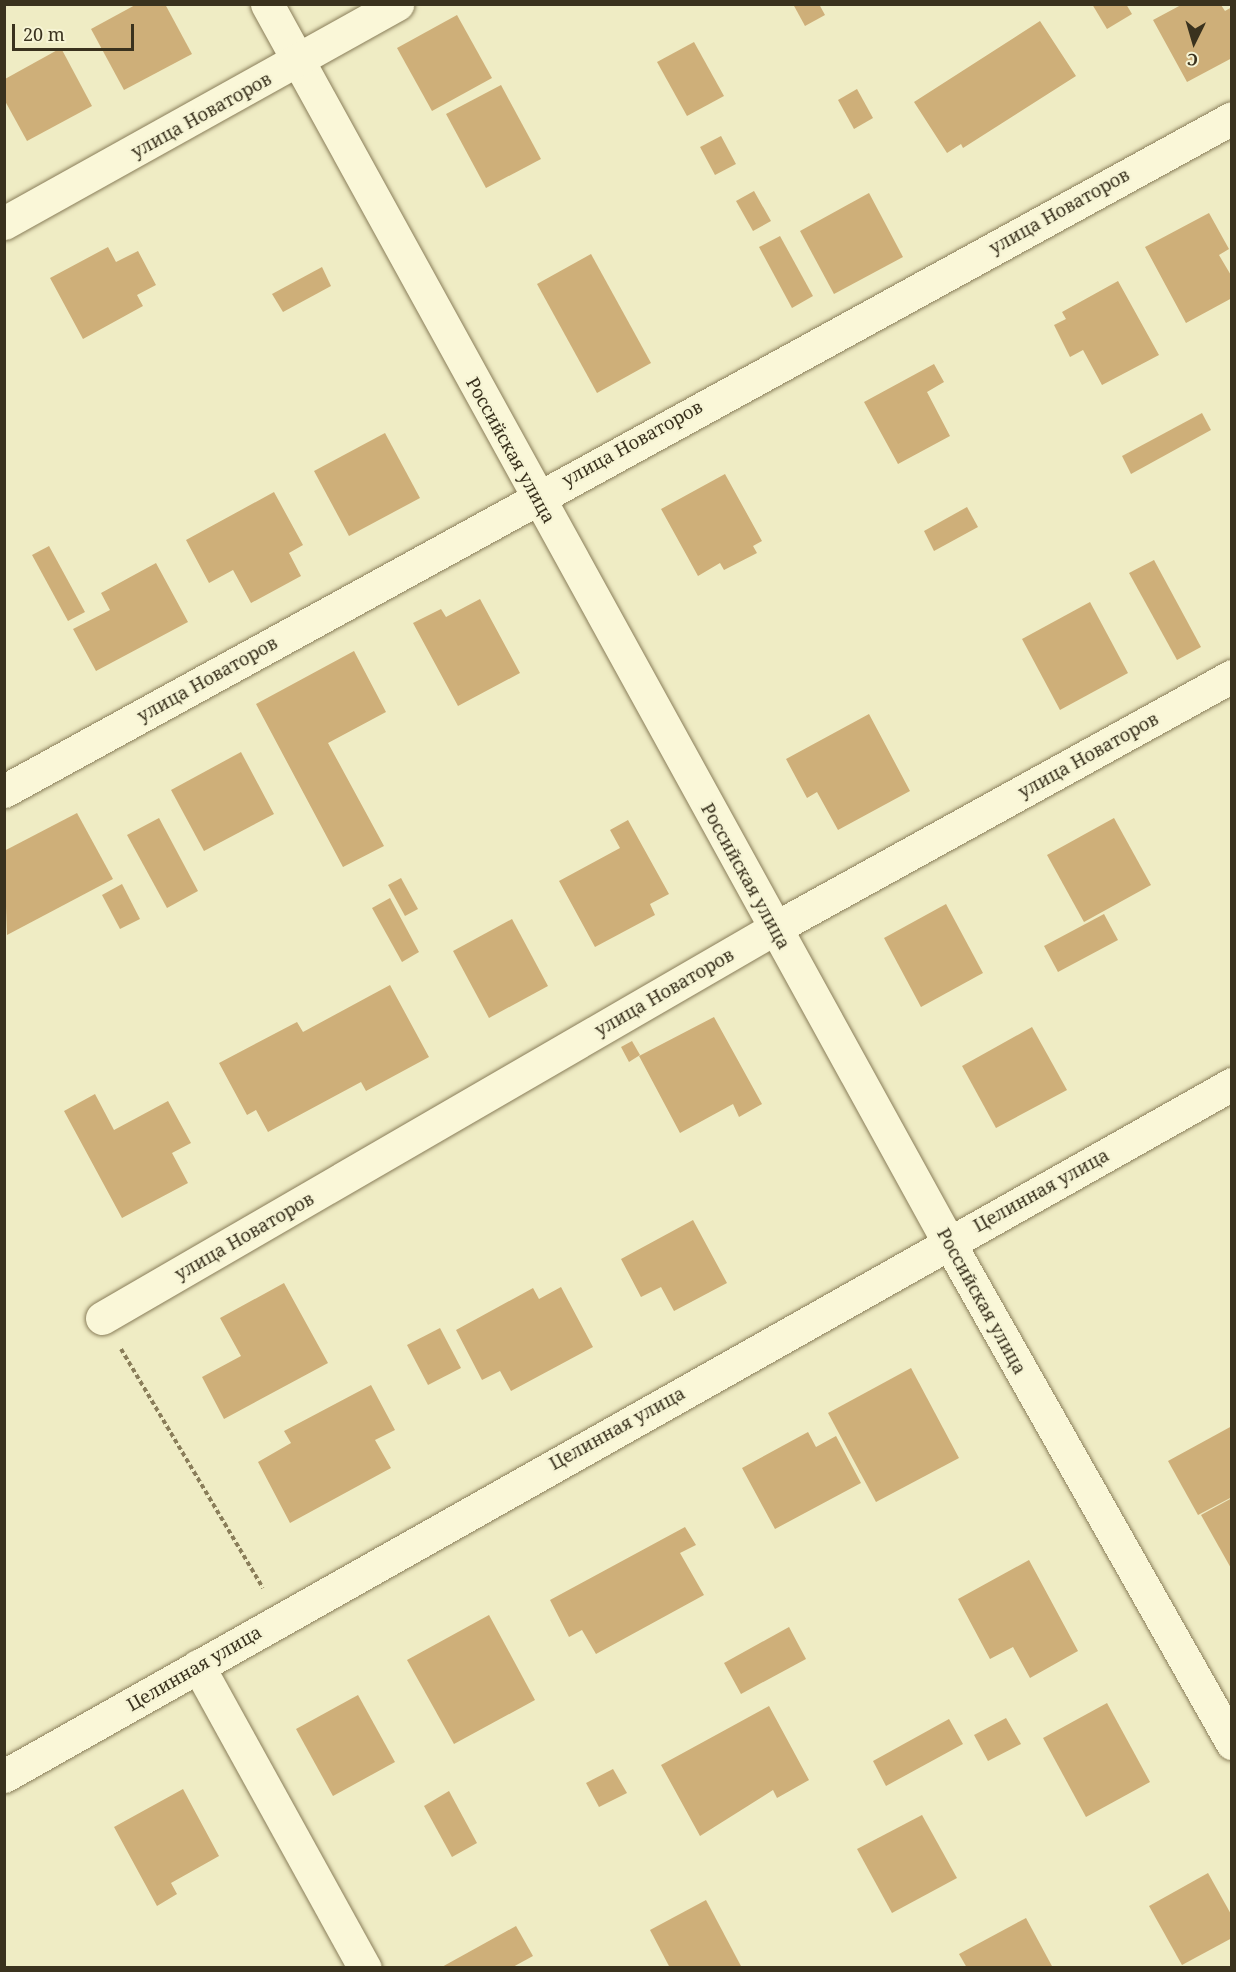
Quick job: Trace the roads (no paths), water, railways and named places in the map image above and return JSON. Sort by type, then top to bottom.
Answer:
[{"type":"street","name":"Российская улица","points":[[267,4],[948,1241],[1232,1743]]},
{"type":"street","name":"улица Новаторов","points":[[4,224],[298,62],[397,4]]},
{"type":"street","name":"улица Новаторов","points":[[4,792],[536,496],[1232,118]]},
{"type":"street","name":"улица Новаторов","points":[[102,1318],[775,928],[1232,675]]},
{"type":"street","name":"Целинная улица","points":[[4,1776],[948,1241],[1232,1084]]},
{"type":"street","points":[[198,1666],[365,1968]]}]
